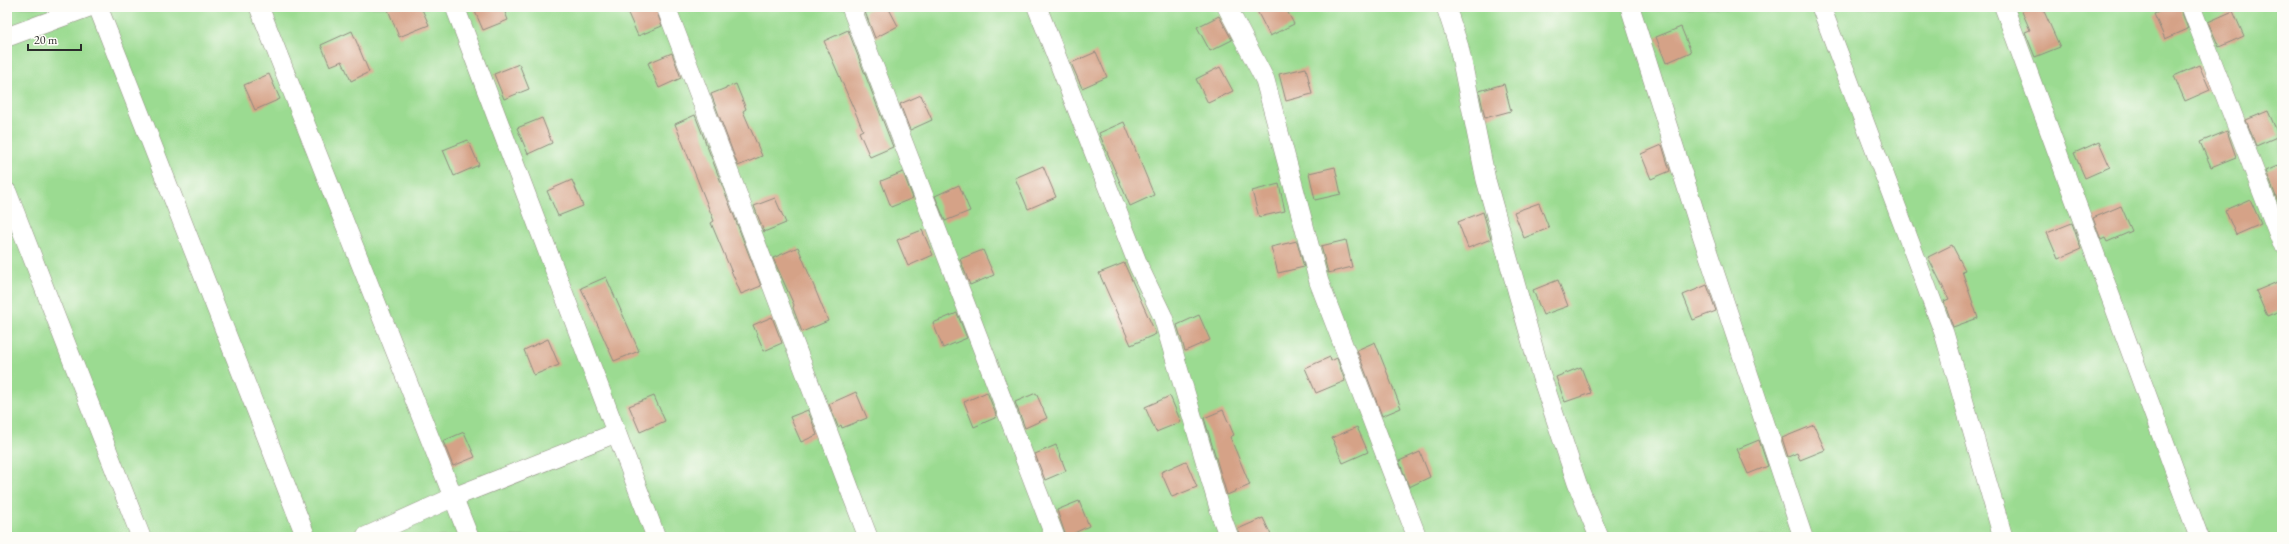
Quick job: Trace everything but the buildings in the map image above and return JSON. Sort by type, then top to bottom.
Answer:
[{"type":"street","points":[[7,37],[89,7]]},
{"type":"street","points":[[98,7],[306,537]]},
{"type":"street","points":[[259,7],[469,537]]},
{"type":"street","points":[[455,7],[656,537]]},
{"type":"street","points":[[666,7],[868,537]]},
{"type":"street","points":[[851,7],[1055,537]]},
{"type":"street","points":[[1037,7],[1139,267],[1163,317],[1222,518],[1230,537]]},
{"type":"street","points":[[1227,7],[1265,80],[1319,282],[1417,537]]},
{"type":"street","points":[[1446,7],[1459,47],[1486,180],[1541,375],[1577,483],[1599,537]]},
{"type":"street","points":[[1630,7],[1700,229],[1803,537]]},
{"type":"street","points":[[1821,7],[1944,333],[2002,537]]},
{"type":"street","points":[[2004,7],[2199,537]]},
{"type":"street","points":[[2191,7],[2282,243]]},
{"type":"street","points":[[7,192],[141,537]]},
{"type":"street","points":[[365,537],[454,497],[616,433]]},
{"type":"green space","points":[[7,7],[2282,7],[2282,537],[7,537]]}]
